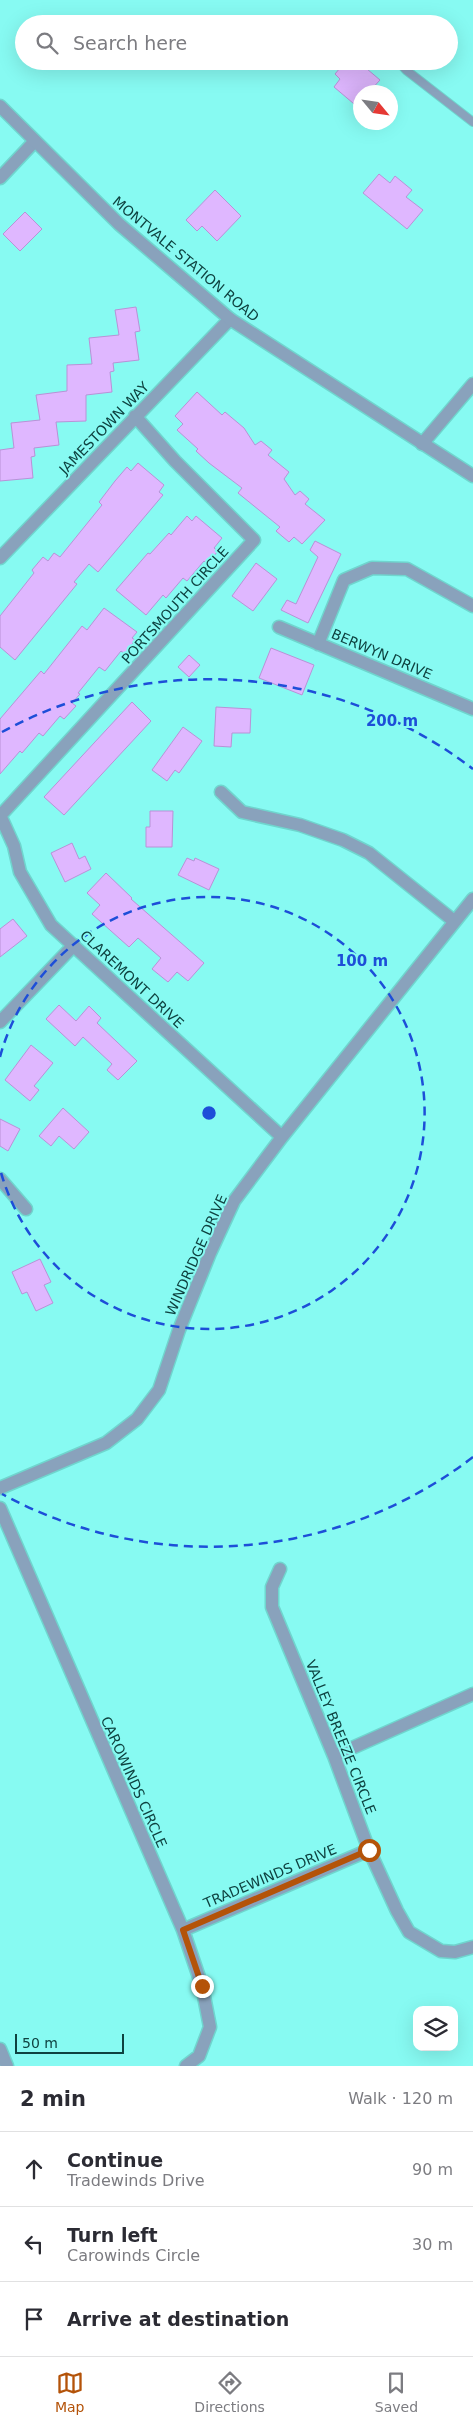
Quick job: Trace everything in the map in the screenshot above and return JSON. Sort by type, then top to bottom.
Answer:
[{"type":"street","name":"MONTVALE STATION ROAD","points":[[0,106],[34,142],[119,224],[230,319],[473,476]]},
{"type":"street","points":[[0,178],[34,142]]},
{"type":"street","name":"JAMESTOWN WAY","points":[[0,558],[230,319]]},
{"type":"street","points":[[422,444],[473,384]]},
{"type":"street","name":"PORTSMOUTH CIRCLE","points":[[0,815],[254,540],[175,461],[135,416]]},
{"type":"street","points":[[318,644],[344,580],[372,568],[407,569],[473,606]]},
{"type":"street","name":"BERWYN DRIVE","points":[[279,627],[473,709]]},
{"type":"street","points":[[221,792],[242,812],[300,825],[343,840],[369,853],[454,920]]},
{"type":"street","name":"CLAREMONT DRIVE","points":[[0,815],[14,846],[20,872],[51,925],[282,1137]]},
{"type":"street","name":"WINDRIDGE DRIVE","points":[[0,1488],[106,1443],[138,1419],[159,1390],[182,1321],[234,1201],[282,1137],[454,920],[473,899]]},
{"type":"street","points":[[0,1022],[74,946]]},
{"type":"street","points":[[0,1179],[26,1209]]},
{"type":"street","name":"CAROWINDS CIRCLE","points":[[0,1508],[183,1930],[202,1986],[210,2027],[199,2056],[186,2066]]},
{"type":"street","name":"VALLEY BREEZE CIRCLE","points":[[280,1569],[272,1587],[272,1607],[334,1756],[369,1850],[397,1911],[409,1932],[441,1951],[455,1952],[473,1948]]},
{"type":"street","points":[[334,1756],[473,1694]]},
{"type":"street","name":"TRADEWINDS DRIVE","points":[[183,1930],[369,1850]]},
{"type":"street","points":[[0,2049],[7,2066]]},
{"type":"lane","points":[[406,70],[473,122]]},
{"type":"building","points":[[338,70],[368,70],[380,80],[375,85],[353,85],[353,103],[334,87],[340,79],[335,74]]},
{"type":"building","points":[[379,174],[390,183],[395,176],[412,190],[406,197],[423,210],[407,229],[363,193]]},
{"type":"building","points":[[215,190],[241,216],[217,241],[202,226],[197,231],[186,220]]},
{"type":"building","points":[[25,212],[42,229],[20,251],[3,234]]},
{"type":"building","points":[[136,307],[140,331],[135,332],[139,360],[113,363],[114,371],[110,372],[112,392],[86,395],[86,421],[56,422],[59,445],[34,448],[35,456],[31,457],[33,478],[0,481],[0,450],[14,448],[11,423],[40,420],[36,395],[67,391],[67,365],[92,364],[89,338],[119,335],[115,310]]},
{"type":"building","points":[[197,392],[222,415],[225,412],[244,428],[255,445],[261,441],[272,450],[268,455],[289,472],[284,479],[295,495],[300,491],[309,499],[305,504],[325,520],[302,544],[294,537],[289,542],[276,531],[280,527],[238,493],[242,488],[209,463],[196,451],[198,449],[177,430],[183,424],[175,416]]},
{"type":"building","points":[[138,463],[164,485],[159,492],[163,495],[98,572],[89,564],[74,582],[77,584],[15,660],[0,647],[0,616],[34,573],[32,570],[43,557],[48,561],[54,553],[60,557],[102,505],[99,502],[115,481],[127,467],[131,471]]},
{"type":"building","points":[[187,516],[192,521],[196,516],[222,538],[214,548],[218,551],[207,564],[204,561],[187,581],[183,578],[166,598],[163,595],[146,615],[116,590],[148,553],[150,554],[169,533],[171,535]]},
{"type":"building","points":[[315,541],[341,554],[308,623],[281,610],[287,600],[296,604],[318,557],[310,550]]},
{"type":"building","points":[[256,563],[277,579],[253,611],[232,596]]},
{"type":"building","points":[[104,608],[137,632],[132,638],[135,640],[125,654],[121,651],[105,671],[99,667],[78,693],[80,694],[72,703],[76,706],[64,719],[60,716],[43,736],[39,733],[0,774],[0,719],[41,671],[44,674],[82,626],[87,630]]},
{"type":"building","points":[[271,648],[314,665],[302,695],[259,678]]},
{"type":"building","points":[[189,655],[200,665],[189,677],[178,667]]},
{"type":"building","points":[[132,702],[151,721],[64,815],[44,797]]},
{"type":"building","points":[[216,707],[251,709],[250,733],[232,733],[231,747],[214,746]]},
{"type":"building","points":[[183,727],[202,741],[179,773],[175,770],[167,781],[152,770]]},
{"type":"building","points":[[150,811],[173,811],[172,847],[146,847],[146,827],[150,827]]},
{"type":"building","points":[[72,843],[79,859],[85,856],[91,869],[65,882],[51,853]]},
{"type":"building","points":[[187,858],[194,861],[195,858],[219,869],[209,890],[178,875]]},
{"type":"building","points":[[106,873],[131,899],[204,963],[188,981],[177,972],[168,982],[152,969],[161,958],[138,938],[129,947],[92,914],[100,905],[87,893]]},
{"type":"building","points":[[13,919],[27,936],[0,957],[0,929]]},
{"type":"building","points":[[59,1005],[76,1021],[89,1006],[101,1018],[97,1023],[137,1061],[118,1080],[107,1070],[112,1064],[83,1037],[75,1046],[46,1019]]},
{"type":"building","points":[[31,1045],[53,1063],[34,1086],[39,1090],[30,1101],[5,1080]]},
{"type":"building","points":[[63,1108],[89,1132],[74,1149],[59,1136],[51,1146],[39,1136]]},
{"type":"building","points":[[0,1119],[20,1129],[8,1151],[0,1146]]},
{"type":"building","points":[[40,1259],[51,1282],[44,1285],[53,1303],[36,1311],[27,1292],[22,1294],[12,1272]]},
{"type":"route","points":[[202,1986],[183,1930],[369,1850]]}]
